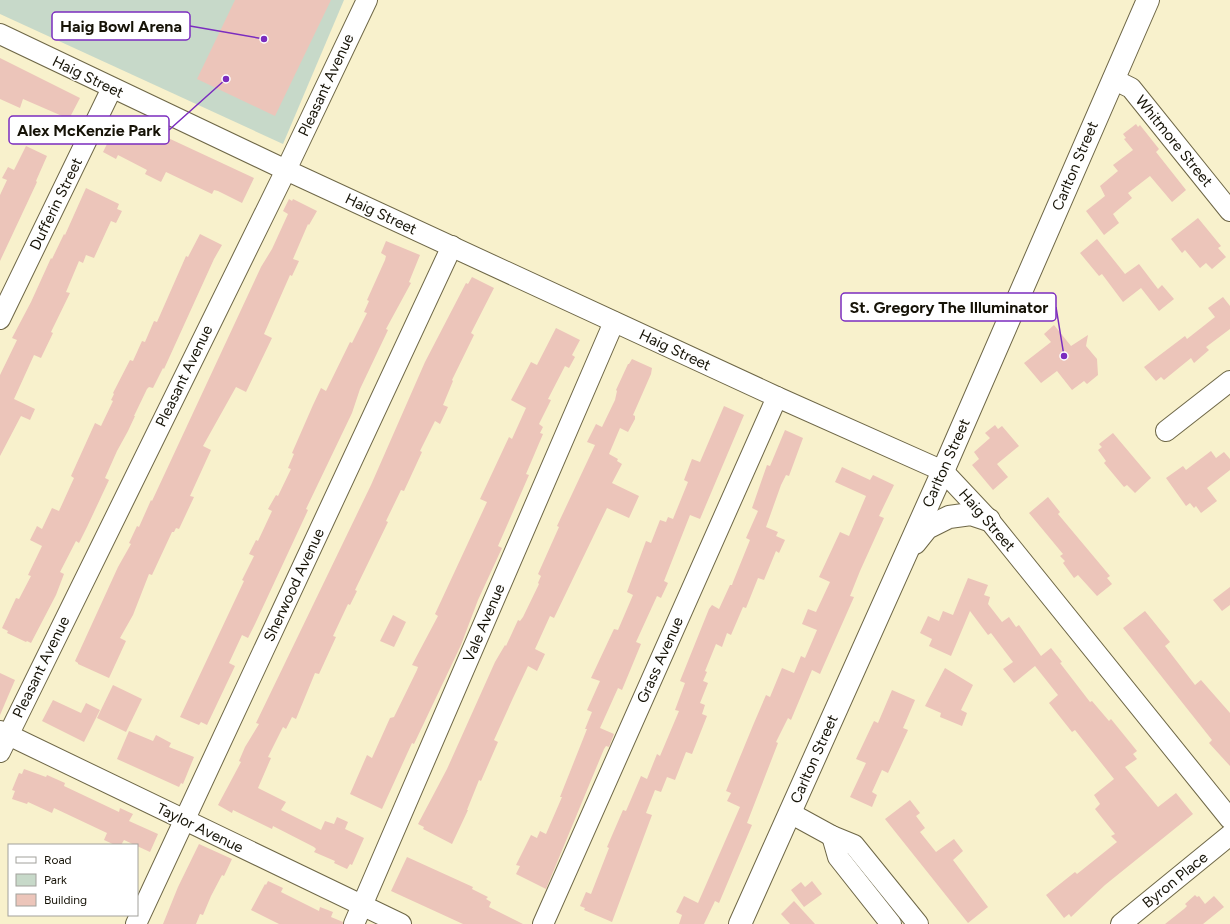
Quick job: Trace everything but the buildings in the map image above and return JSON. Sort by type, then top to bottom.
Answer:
[{"type":"main road","name":"Carlton Street","points":[[740,924],[943,471],[1148,0]]},
{"type":"main road","points":[[904,557],[927,528],[949,517],[971,514],[989,520]]},
{"type":"street","name":"Pleasant Avenue","points":[[3,739],[286,170],[367,0]]},
{"type":"street","name":"Haig Street","points":[[0,34],[286,170],[777,397],[943,471],[989,520],[1230,819]]},
{"type":"street","name":"Whitmore Street","points":[[1113,79],[1131,88],[1230,211]]},
{"type":"street","name":"Dufferin Street","points":[[0,319],[112,88]]},
{"type":"street","name":"Sherwood Avenue","points":[[136,924],[452,246]]},
{"type":"street","name":"Vale Avenue","points":[[354,924],[614,322]]},
{"type":"street","points":[[1166,431],[1230,381]]},
{"type":"street","name":"Grass Avenue","points":[[543,924],[777,397]]},
{"type":"street","name":"Taylor Avenue","points":[[3,739],[184,821],[401,924]]},
{"type":"street","points":[[790,813],[832,836],[854,845],[918,924]]},
{"type":"street","name":"Byron Place","points":[[1120,924],[1230,835]]},
{"type":"street","points":[[832,836],[838,857],[891,924]]},
{"type":"green space","points":[[0,0],[344,0],[283,144],[0,14]]},
{"type":"place","name":"Haig Bowl Arena","points":[[264,39]]},
{"type":"place","name":"Alex McKenzie Park","points":[[226,79]]},
{"type":"place","name":"St. Gregory The Illuminator","points":[[1064,356]]}]
